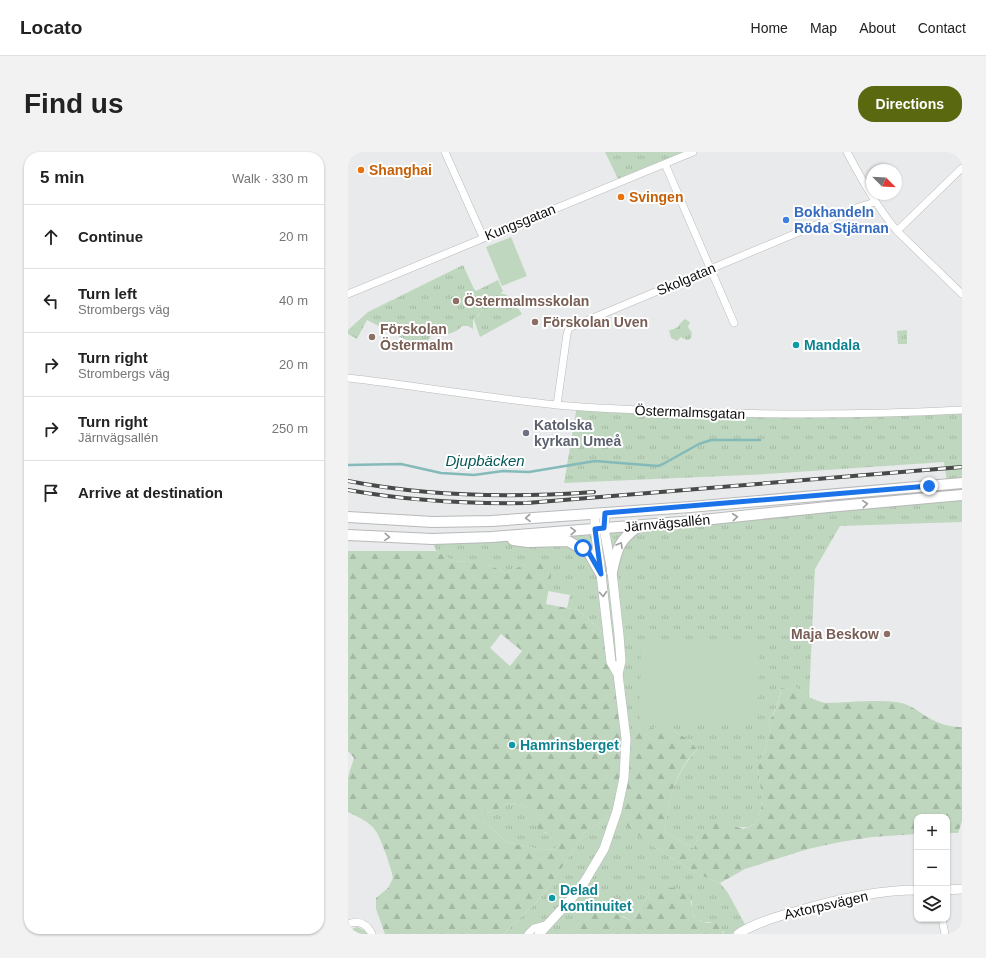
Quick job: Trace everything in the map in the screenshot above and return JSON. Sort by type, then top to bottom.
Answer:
[{"type":"main road","name":"Järnvägsallén","points":[[348,517],[440,522],[491,521],[962,483]]},
{"type":"main road","name":"Järnvägsallén","points":[[348,535],[432,539],[492,537],[693,522],[828,507],[962,495]]},
{"type":"main road","points":[[612,572],[616,552],[621,542],[627,535],[641,525]]},
{"type":"main road","points":[[492,537],[528,542],[568,541],[589,553],[601,574]]},
{"type":"street","points":[[445,152],[482,237]]},
{"type":"street","name":"Kungsgatan","points":[[348,294],[482,237],[693,152]]},
{"type":"street","points":[[848,152],[875,202],[897,231],[962,294]]},
{"type":"street","points":[[665,164],[734,323]]},
{"type":"street","points":[[897,231],[962,168]]},
{"type":"street","name":"Skolgatan","points":[[557,405],[569,328],[859,207],[875,202]]},
{"type":"street","name":"Östermalmsgatan","points":[[348,378],[557,405],[656,411],[766,415],[877,414],[962,410]]},
{"type":"street","points":[[600,513],[599,529],[601,574],[611,662],[618,674]]},
{"type":"street","points":[[540,934],[585,881],[604,849],[617,811],[624,778],[626,739],[618,674],[621,660],[619,635],[612,572],[599,529]]},
{"type":"street","points":[[950,890],[962,889]]},
{"type":"street","name":"Axtorpsvägen","points":[[738,934],[747,928],[774,918],[832,901],[890,891],[914,890]]},
{"type":"street","points":[[348,924],[358,922],[370,931],[380,934]]},
{"type":"street","points":[[943,922],[945,934]]},
{"type":"street","points":[[528,934],[534,928],[548,924]]},
{"type":"green space","points":[[605,152],[693,152],[620,183]]},
{"type":"green space","points":[[511,237],[527,276],[502,286],[486,247]]},
{"type":"green space","points":[[463,265],[476,291],[498,280],[503,291],[500,294],[507,295],[522,314],[480,337],[474,320],[485,308],[473,320],[473,329],[468,326],[462,326],[452,333],[431,336],[424,346],[412,343],[367,320],[357,339],[348,334],[348,330],[368,312]]},
{"type":"green space","points":[[685,319],[690,322],[688,327],[692,333],[691,338],[688,340],[681,337],[677,341],[671,338],[669,330],[677,327]]},
{"type":"green space","points":[[907,330],[907,344],[898,344],[897,331]]},
{"type":"green space","points":[[577,406],[766,415],[962,410],[962,522],[840,526],[815,569],[809,698],[795,687],[791,681],[788,689],[781,688],[777,706],[769,721],[771,733],[758,767],[762,800],[761,810],[755,824],[741,828],[720,821],[698,836],[694,849],[665,832],[670,798],[683,768],[697,750],[691,741],[674,731],[626,739],[608,638],[578,610],[567,608],[570,595],[548,591],[548,586],[528,563],[507,573],[491,566],[468,561],[455,562],[436,551],[432,539],[949,496],[944,462],[767,474],[564,483]]},
{"type":"green space","name":"Hamrinsberget","points":[[348,551],[436,551],[455,562],[478,562],[507,573],[527,563],[553,564],[546,604],[578,610],[608,638],[618,674],[626,739],[645,730],[660,726],[674,731],[691,741],[697,750],[689,758],[678,777],[670,798],[665,832],[694,849],[698,836],[710,821],[720,821],[743,829],[755,824],[761,810],[762,800],[758,767],[771,733],[769,721],[777,706],[781,688],[788,689],[791,680],[798,689],[814,700],[825,703],[877,701],[897,702],[905,704],[948,726],[962,727],[962,821],[958,833],[950,833],[950,814],[914,814],[914,834],[872,837],[808,849],[745,869],[720,883],[695,873],[647,842],[626,825],[617,811],[584,833],[552,883],[535,903],[504,934],[385,934],[376,909],[376,898],[388,888],[393,875],[383,847],[374,829],[365,821],[348,812],[348,777],[354,758],[348,751]],"holes":[[[501,634],[522,651],[510,666],[490,648]],[[508,803],[526,806],[535,817],[538,830],[560,837],[560,843],[554,849],[543,850],[506,842],[482,821],[483,815]]]},
{"type":"green space","points":[[641,641],[759,642],[758,720],[640,719]]},
{"type":"green space","points":[[508,803],[523,805],[528,808],[545,833],[552,833],[560,837],[560,843],[554,849],[543,850],[506,842],[482,821],[483,815]]},
{"type":"green space","points":[[617,811],[647,842],[695,873],[720,883],[728,893],[747,928],[738,934],[724,934],[724,932],[710,922],[703,922],[696,919],[691,911],[692,901],[650,892],[632,921],[623,916],[580,923],[570,934],[504,934],[535,903],[552,883],[584,833]]},
{"type":"green space","points":[[661,887],[678,888],[686,892],[691,900],[692,912],[697,919],[701,922],[718,924],[724,934],[570,934],[585,918],[598,912],[604,911],[612,913],[632,921],[650,892]]},
{"type":"green space","points":[[357,927],[364,930],[368,934],[348,934],[349,930]]},
{"type":"waterway","name":"Djupbäcken","points":[[348,465],[401,464],[441,473],[474,475],[503,471],[529,472],[595,461],[658,466],[699,444],[711,440],[760,440]]},
{"type":"railway","points":[[348,490],[393,497],[437,501],[527,503],[962,467]]},
{"type":"railway","points":[[348,481],[410,490],[471,495],[532,495],[594,492]]},
{"type":"place","name":"Shanghai","points":[[361,170]]},
{"type":"place","name":"Svingen","points":[[621,197]]},
{"type":"place","name":"Bokhandeln Röda Stjärnan","points":[[786,220]]},
{"type":"place","name":"Östermalmsskolan","points":[[456,301]]},
{"type":"place","name":"Förskolan Uven","points":[[535,322]]},
{"type":"place","name":"Förskolan Östermalm","points":[[372,337]]},
{"type":"place","name":"Mandala","points":[[796,345]]},
{"type":"place","name":"Katolska kyrkan Umeå","points":[[526,433]]},
{"type":"place","name":"Maja Beskow","points":[[887,634]]},
{"type":"place","name":"Hamrinsberget","points":[[512,745]]},
{"type":"place","name":"Delad kontinuitet","points":[[552,898]]},
{"type":"route","points":[[583,548],[589,553],[601,574],[595,529],[604,528],[605,513],[929,486]]}]
